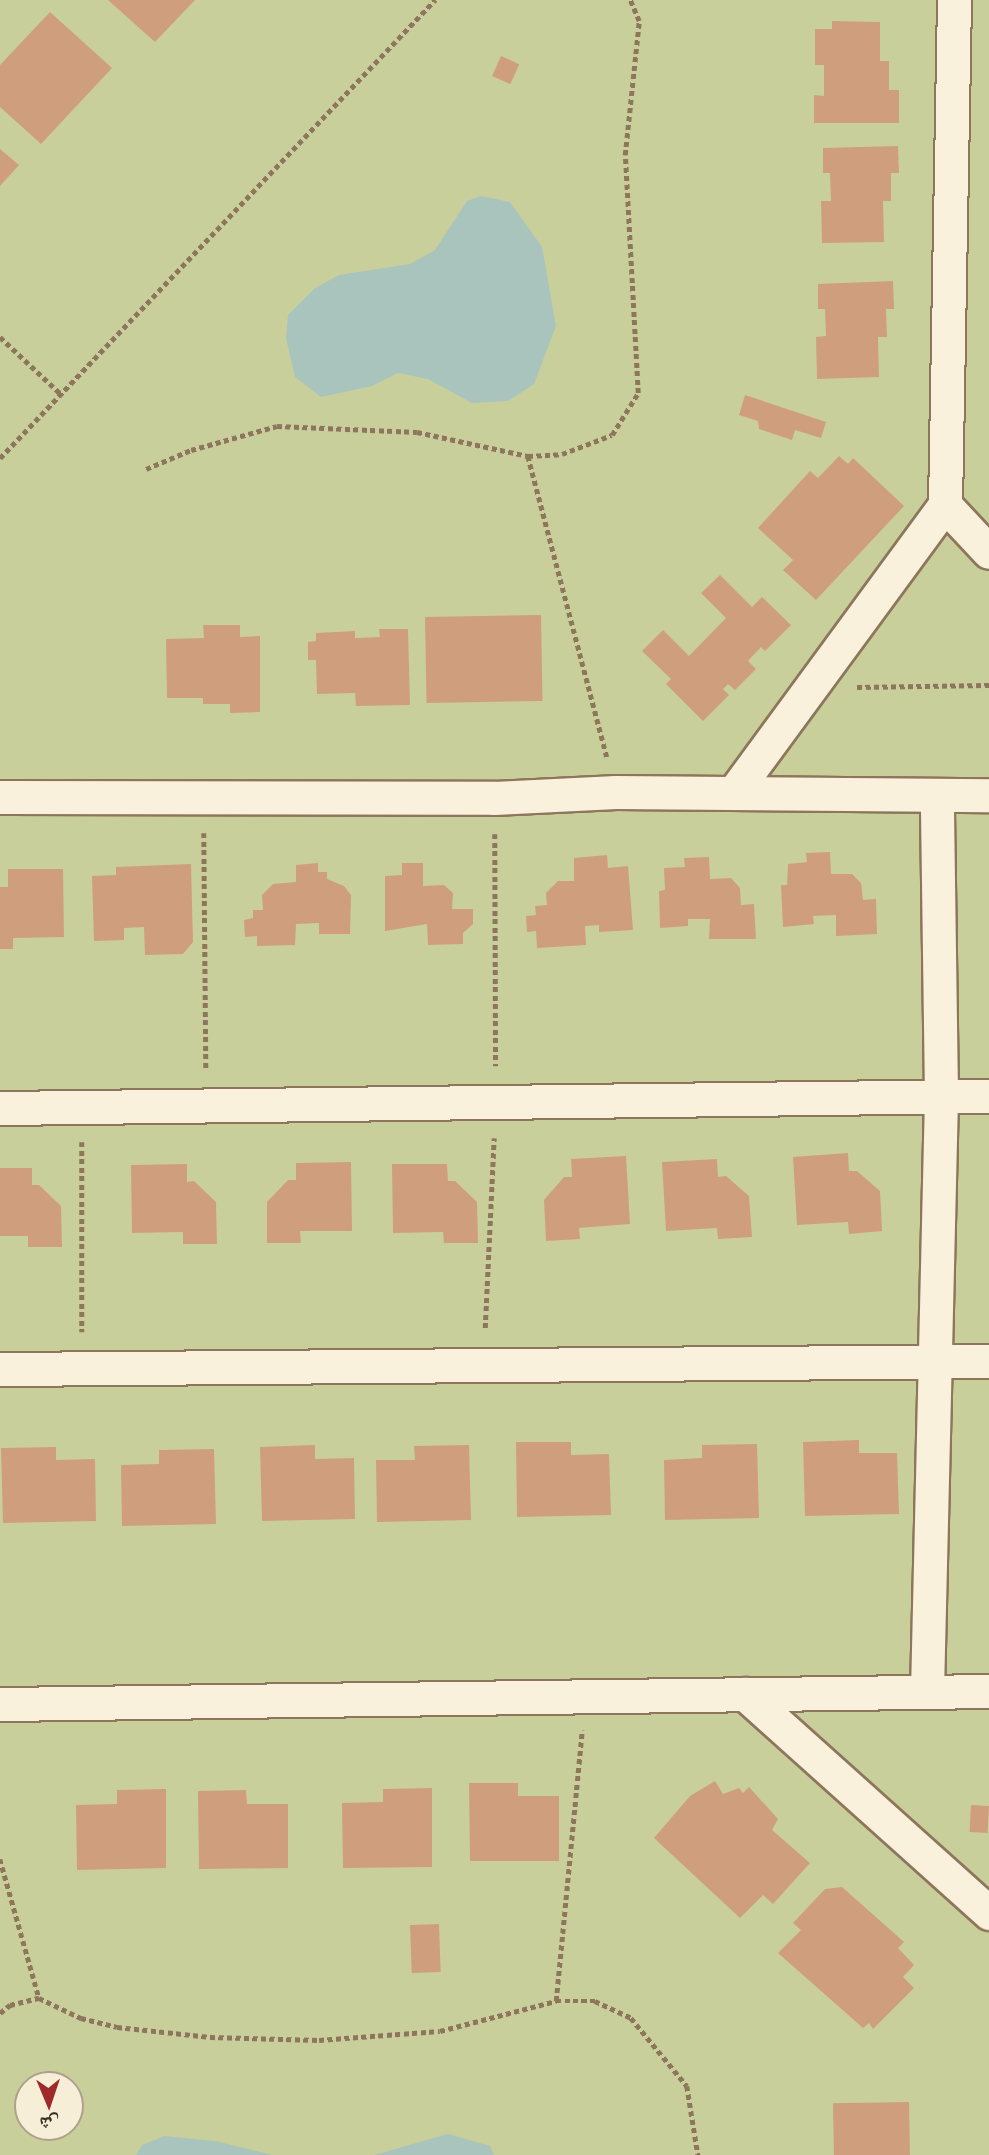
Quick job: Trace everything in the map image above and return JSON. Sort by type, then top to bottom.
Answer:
[{"type":"street","points":[[734,792],[945,505],[954,0]]},
{"type":"street","points":[[945,505],[989,552]]},
{"type":"street","points":[[0,797],[203,800],[616,792],[989,795]]},
{"type":"street","points":[[927,1691],[933,1361],[942,1096],[937,795]]},
{"type":"street","points":[[0,1108],[989,1096]]},
{"type":"street","points":[[0,1369],[989,1361]]},
{"type":"street","points":[[0,1704],[989,1690]]},
{"type":"street","points":[[744,1694],[989,1913]]},
{"type":"path","points":[[0,458],[435,0]]},
{"type":"path","points":[[146,469],[191,450],[277,426],[417,432],[528,456],[562,454],[612,435],[638,393],[625,155],[639,21],[630,0]]},
{"type":"path","points":[[0,337],[61,394]]},
{"type":"path","points":[[528,456],[616,792]]},
{"type":"path","points":[[811,688],[989,685]]},
{"type":"path","points":[[203,800],[206,1106]]},
{"type":"path","points":[[81,1107],[82,1368]]},
{"type":"path","points":[[556,2001],[586,1696]]},
{"type":"path","points":[[0,1859],[39,1998]]},
{"type":"path","points":[[0,2013],[10,2005],[39,1998],[81,2018],[117,2028],[210,2037],[319,2040],[440,2031],[556,2001],[595,2001],[631,2018],[687,2086],[698,2155]]},
{"type":"green space","points":[[0,0],[989,0],[989,2155],[0,2155]]},
{"type":"water","points":[[481,196],[510,202],[542,247],[556,326],[534,384],[508,401],[472,403],[428,379],[398,373],[372,386],[321,397],[295,377],[286,338],[288,315],[315,288],[339,275],[410,264],[435,250],[467,201]]},
{"type":"water","points":[[448,2134],[490,2146],[494,2155],[374,2155]]},
{"type":"water","points":[[164,2136],[215,2141],[272,2155],[136,2155],[142,2145]]},
{"type":"building","points":[[108,0],[195,0],[155,42]]},
{"type":"building","points":[[50,12],[112,68],[41,144],[0,107],[0,65]]},
{"type":"building","points":[[832,21],[880,22],[880,61],[889,61],[889,90],[899,90],[899,123],[814,123],[814,95],[824,96],[824,65],[815,65],[815,29],[832,29]]},
{"type":"building","points":[[501,56],[519,64],[510,84],[492,76]]},
{"type":"building","points":[[898,146],[899,173],[891,173],[891,201],[883,201],[884,242],[822,243],[821,201],[831,201],[830,173],[823,173],[823,148]]},
{"type":"building","points":[[0,149],[19,165],[0,186]]},
{"type":"building","points":[[893,281],[894,309],[886,309],[887,337],[878,337],[879,377],[817,379],[816,337],[826,336],[825,309],[818,309],[818,284]]},
{"type":"building","points":[[745,395],[826,422],[821,438],[795,430],[792,440],[759,429],[758,421],[739,415]]},
{"type":"building","points":[[839,456],[848,464],[853,458],[904,506],[816,600],[783,570],[793,560],[758,528],[810,471],[818,478]]},
{"type":"building","points":[[720,575],[752,607],[762,597],[791,625],[765,651],[761,647],[748,661],[756,669],[735,690],[728,684],[723,689],[729,695],[703,721],[666,684],[671,679],[642,651],[663,630],[689,656],[726,618],[701,593]]},
{"type":"building","points":[[541,615],[543,701],[427,703],[425,617]]},
{"type":"building","points":[[203,625],[240,625],[240,637],[260,636],[260,712],[230,713],[230,704],[203,704],[203,698],[167,698],[166,639],[204,638]]},
{"type":"building","points":[[379,629],[408,629],[410,705],[356,706],[355,693],[317,694],[316,660],[308,660],[308,642],[316,641],[316,633],[355,631],[355,638],[380,637]]},
{"type":"building","points":[[830,852],[831,874],[852,874],[861,883],[863,900],[876,899],[877,934],[836,936],[836,915],[813,916],[814,924],[783,927],[781,885],[787,885],[788,864],[807,862],[806,853]]},
{"type":"building","points":[[607,855],[608,868],[628,866],[633,930],[599,932],[599,925],[585,926],[586,945],[537,948],[536,931],[527,932],[526,916],[536,915],[535,906],[547,905],[546,893],[558,881],[574,881],[574,858]]},
{"type":"building","points":[[709,857],[710,879],[731,878],[740,888],[741,905],[754,904],[756,939],[709,939],[710,919],[688,919],[688,926],[660,928],[659,891],[665,890],[664,868],[685,867],[684,858]]},
{"type":"building","points":[[318,863],[318,872],[327,872],[327,879],[344,886],[351,895],[350,934],[319,934],[319,923],[296,924],[295,945],[257,946],[257,936],[245,937],[244,920],[253,918],[253,910],[263,910],[262,895],[273,884],[296,882],[296,865]]},
{"type":"building","points":[[402,863],[423,863],[423,886],[444,885],[453,893],[452,909],[473,909],[473,924],[463,933],[463,944],[428,945],[427,924],[385,931],[385,876],[402,875]]},
{"type":"building","points":[[191,864],[193,942],[183,954],[145,955],[144,927],[124,928],[124,940],[94,941],[92,876],[116,875],[116,867]]},
{"type":"building","points":[[8,869],[63,869],[64,937],[13,938],[13,949],[0,949],[0,887],[8,887]]},
{"type":"building","points":[[848,1153],[849,1171],[857,1171],[880,1191],[882,1231],[849,1234],[848,1222],[797,1225],[793,1157]]},
{"type":"building","points":[[626,1156],[630,1224],[579,1228],[580,1239],[546,1241],[544,1200],[564,1177],[572,1177],[571,1159]]},
{"type":"building","points":[[717,1159],[718,1177],[726,1176],[749,1196],[752,1237],[718,1239],[717,1228],[666,1231],[662,1162]]},
{"type":"building","points":[[351,1162],[352,1231],[300,1231],[301,1243],[267,1243],[267,1202],[288,1180],[296,1180],[296,1163]]},
{"type":"building","points":[[187,1164],[187,1182],[194,1181],[216,1202],[217,1244],[183,1244],[183,1232],[132,1233],[131,1165]]},
{"type":"building","points":[[392,1164],[447,1164],[448,1181],[455,1181],[477,1202],[478,1243],[444,1243],[443,1232],[393,1233]]},
{"type":"building","points":[[0,1168],[32,1168],[32,1185],[39,1185],[61,1206],[62,1247],[28,1247],[28,1236],[0,1236]]},
{"type":"building","points":[[859,1440],[859,1453],[897,1453],[899,1514],[805,1516],[803,1442]]},
{"type":"building","points":[[516,1442],[571,1442],[571,1455],[609,1454],[611,1515],[517,1517]]},
{"type":"building","points":[[757,1444],[759,1518],[665,1520],[664,1460],[702,1458],[702,1445]]},
{"type":"building","points":[[315,1445],[315,1459],[354,1458],[355,1519],[262,1521],[260,1447]]},
{"type":"building","points":[[469,1445],[471,1520],[377,1522],[376,1460],[415,1460],[414,1446]]},
{"type":"building","points":[[56,1447],[56,1460],[95,1459],[96,1521],[3,1523],[1,1448]]},
{"type":"building","points":[[214,1449],[216,1524],[122,1526],[121,1465],[159,1464],[159,1450]]},
{"type":"building","points":[[715,1781],[723,1794],[739,1788],[743,1793],[749,1787],[778,1819],[772,1830],[810,1863],[773,1904],[763,1895],[740,1918],[654,1838],[690,1796]]},
{"type":"building","points":[[469,1783],[518,1783],[518,1796],[559,1796],[559,1861],[470,1861]]},
{"type":"building","points":[[432,1788],[432,1867],[343,1868],[342,1803],[383,1802],[383,1789]]},
{"type":"building","points":[[166,1789],[166,1868],[77,1870],[76,1805],[117,1804],[117,1790]]},
{"type":"building","points":[[246,1790],[247,1804],[288,1804],[288,1868],[199,1869],[198,1791]]},
{"type":"building","points":[[971,1805],[989,1806],[988,1833],[970,1832]]},
{"type":"building","points":[[842,1887],[904,1942],[898,1948],[914,1965],[903,1977],[914,1988],[873,2029],[869,2023],[863,2028],[778,1953],[801,1930],[793,1923],[825,1889]]},
{"type":"building","points":[[439,1924],[441,1972],[412,1973],[410,1925]]},
{"type":"building","points":[[909,2102],[910,2155],[834,2155],[833,2103]]}]
